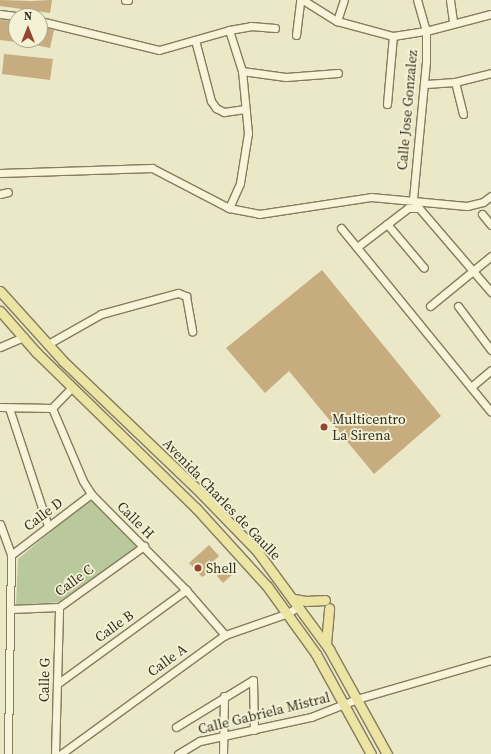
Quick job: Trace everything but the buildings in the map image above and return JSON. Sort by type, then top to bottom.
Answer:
[{"type":"main road","name":"Avenida Charles de Gaulle","points":[[0,291],[88,385],[207,499],[257,552],[296,602],[326,644],[387,754]]},
{"type":"main road","name":"Avenida Charles de Gaulle","points":[[0,311],[72,387],[206,518],[267,586],[316,654],[371,754]]},
{"type":"main road","points":[[72,387],[86,394],[89,392],[88,385]]},
{"type":"main road","points":[[90,404],[89,399],[92,397],[101,405],[109,405]]},
{"type":"main road","points":[[296,602],[306,601],[327,604],[326,644]]},
{"type":"street","points":[[296,35],[302,0],[337,20],[393,36],[426,31],[453,22],[491,14]]},
{"type":"street","points":[[337,20],[344,0]]},
{"type":"street","name":"Calle Jose Gonzalez","points":[[413,199],[426,84],[426,31],[417,0]]},
{"type":"street","points":[[450,0],[453,22]]},
{"type":"street","points":[[48,23],[159,50],[229,30],[251,26],[275,28]]},
{"type":"street","points":[[229,30],[242,71],[248,133],[246,156],[240,183],[229,208]]},
{"type":"street","points":[[387,104],[393,36]]},
{"type":"street","points":[[195,40],[211,102],[216,108],[224,112],[246,109]]},
{"type":"street","points":[[242,71],[286,77],[338,73]]},
{"type":"street","points":[[426,84],[455,82],[490,76]]},
{"type":"street","points":[[455,82],[463,114]]},
{"type":"street","points":[[0,173],[152,168],[229,208],[259,214],[372,196],[413,199],[467,206],[483,202],[491,196]]},
{"type":"street","points":[[0,194],[8,192]]},
{"type":"street","points":[[357,247],[408,208],[419,208],[491,292]]},
{"type":"street","points":[[482,214],[491,225]]},
{"type":"street","points":[[387,224],[424,268]]},
{"type":"street","points":[[341,228],[491,412]]},
{"type":"street","points":[[430,306],[491,256]]},
{"type":"street","points":[[48,344],[101,314],[178,293],[186,296],[192,331]]},
{"type":"street","points":[[458,306],[491,350]]},
{"type":"street","points":[[0,347],[24,337]]},
{"type":"street","points":[[470,387],[491,370]]},
{"type":"street","points":[[0,407],[52,408],[72,387]]},
{"type":"street","points":[[9,408],[48,526]]},
{"type":"street","name":"Calle H","points":[[52,408],[83,481],[91,494],[186,590],[225,635]]},
{"type":"street","name":"Calle D","points":[[12,555],[91,494]]},
{"type":"street","points":[[0,524],[12,555],[8,754]]},
{"type":"street","name":"Calle C","points":[[11,608],[58,607],[144,546]]},
{"type":"street","name":"Calle B","points":[[57,684],[186,590]]},
{"type":"street","name":"Calle A","points":[[61,754],[225,635],[288,614],[296,602]]},
{"type":"street","name":"Calle G","points":[[56,754],[58,607]]},
{"type":"street","name":"Calle Gabriela Mistral","points":[[178,754],[200,741],[311,717],[357,699],[491,660]]},
{"type":"street","points":[[176,727],[224,696],[254,680],[254,730]]},
{"type":"street","points":[[223,754],[224,696]]},
{"type":"green space","points":[[90,499],[137,547],[61,602],[16,605],[18,559]]},
{"type":"place","name":"Multicentro La Sirena","points":[[324,427]]},
{"type":"place","name":"Shell","points":[[198,568]]}]
